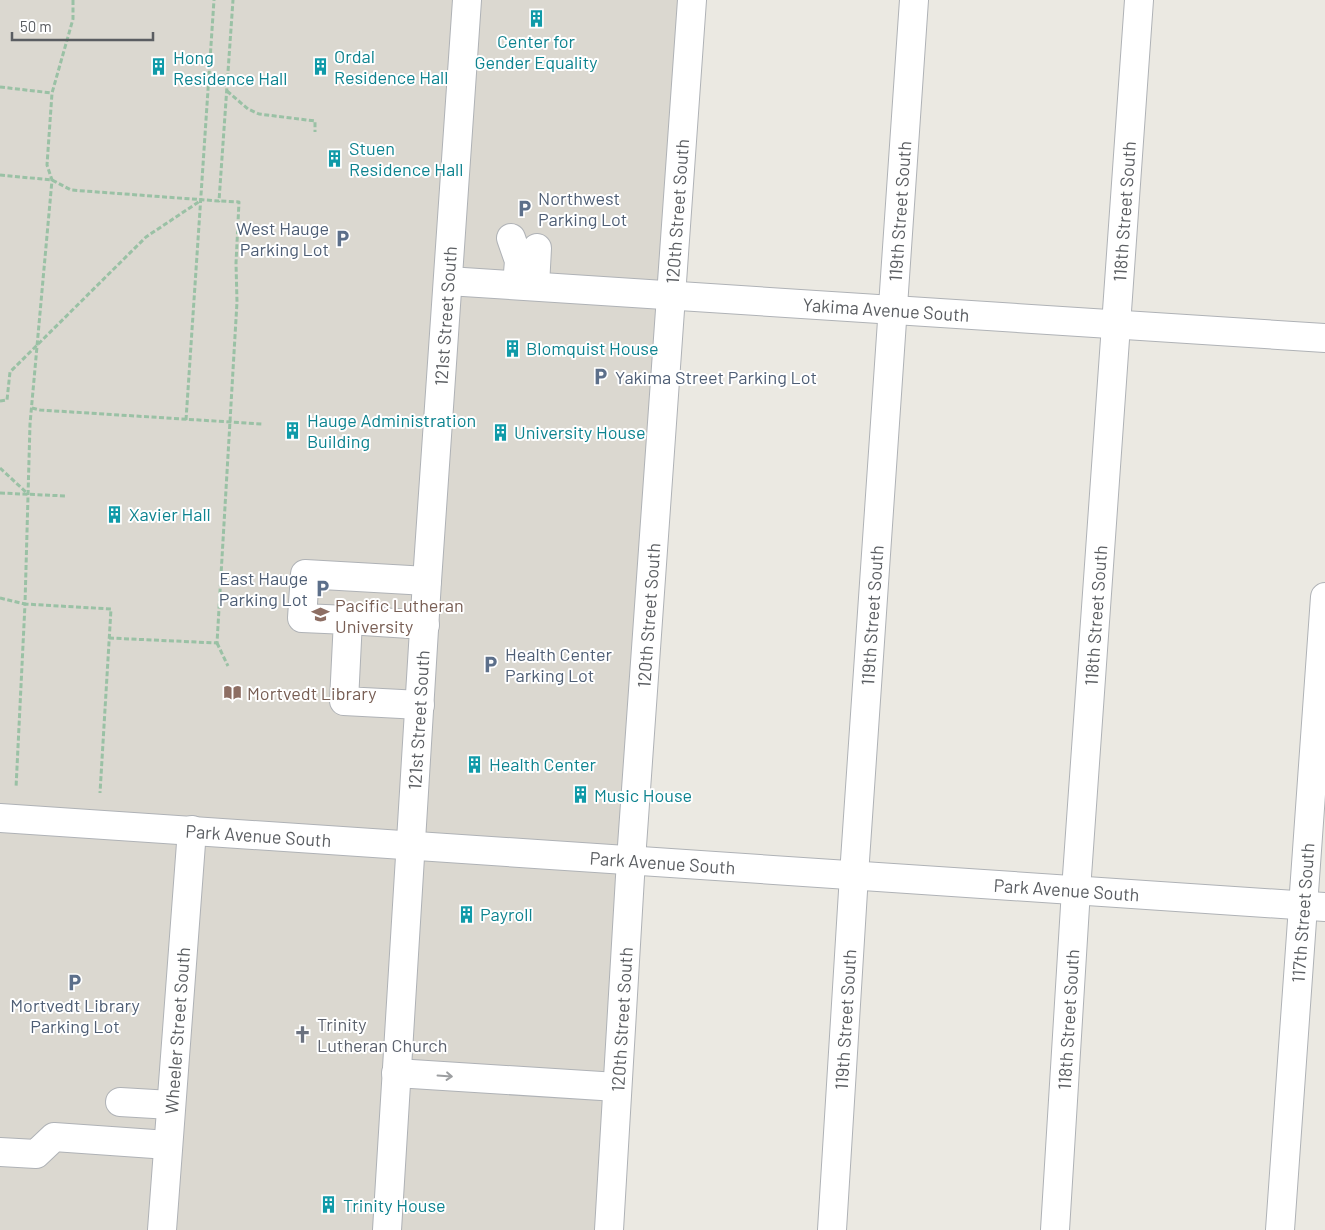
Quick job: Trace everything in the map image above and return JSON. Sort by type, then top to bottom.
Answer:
[{"type":"street","name":"121st Street South","points":[[387,1230],[412,845],[427,692],[424,632],[418,581],[443,275],[444,225],[467,0]]},
{"type":"street","name":"120th Street South","points":[[609,1230],[631,860],[692,0]]},
{"type":"street","name":"119th Street South","points":[[832,1230],[854,875],[914,0]]},
{"type":"street","name":"118th Street South","points":[[1055,1230],[1076,890],[1139,0]]},
{"type":"street","points":[[510,238],[526,286]]},
{"type":"street","points":[[526,286],[537,248]]},
{"type":"street","name":"Yakima Avenue South","points":[[443,275],[526,286],[1325,338]]},
{"type":"street","points":[[418,581],[305,574],[302,618],[348,620],[424,632]]},
{"type":"street","name":"117th Street South","points":[[1280,1230],[1314,906],[1325,597]]},
{"type":"street","points":[[348,620],[344,700],[427,692]]},
{"type":"street","name":"Park Avenue South","points":[[0,818],[1314,906]]},
{"type":"street","name":"Wheeler Street South","points":[[162,1230],[192,830]]},
{"type":"street","points":[[396,1073],[617,1087]]},
{"type":"street","points":[[120,1102],[171,1105]]},
{"type":"street","points":[[0,1152],[36,1154],[54,1137],[168,1145]]},
{"type":"path","points":[[16,788],[32,408],[52,180],[47,165],[52,92],[73,19],[73,0]]},
{"type":"path","points":[[186,420],[214,0]]},
{"type":"path","points":[[219,201],[233,0]]},
{"type":"path","points":[[0,87],[52,92]]},
{"type":"path","points":[[226,91],[248,109],[259,114],[316,121],[315,132]]},
{"type":"path","points":[[0,175],[52,180],[70,190],[239,202],[236,263],[237,302],[217,643],[228,666]]},
{"type":"path","points":[[0,400],[7,400],[10,372],[37,345],[146,237],[201,200]]},
{"type":"path","points":[[32,408],[262,424]]},
{"type":"path","points":[[0,468],[28,494]]},
{"type":"path","points":[[0,492],[66,496]]},
{"type":"path","points":[[0,598],[25,604],[111,609],[100,793]]},
{"type":"path","points":[[109,638],[217,643]]},
{"type":"shaded area","name":"Pacific Lutheran University","points":[[0,0],[681,0],[601,1230],[0,1230]]},
{"type":"place","name":"Center for Gender Equality","points":[[536,18]]},
{"type":"place","name":"Ordal Residence Hall","points":[[320,66]]},
{"type":"place","name":"Hong Residence Hall","points":[[159,67]]},
{"type":"place","name":"Stuen Residence Hall","points":[[335,158]]},
{"type":"place","name":"Northwest Parking Lot","points":[[524,208]]},
{"type":"place","name":"West Hauge Parking Lot","points":[[343,238]]},
{"type":"place","name":"Blomquist House","points":[[512,348]]},
{"type":"place","name":"Yakima Street Parking Lot","points":[[601,377]]},
{"type":"place","name":"Hauge Administration Building","points":[[293,430]]},
{"type":"place","name":"University House","points":[[500,432]]},
{"type":"place","name":"Xavier Hall","points":[[115,514]]},
{"type":"place","name":"East Hauge Parking Lot","points":[[322,588]]},
{"type":"place","name":"Pacific Lutheran University","points":[[321,615]]},
{"type":"place","name":"Health Center Parking Lot","points":[[491,664]]},
{"type":"place","name":"Mortvedt Library","points":[[233,693]]},
{"type":"place","name":"Health Center","points":[[475,764]]},
{"type":"place","name":"Music House","points":[[580,795]]},
{"type":"place","name":"Payroll","points":[[466,914]]},
{"type":"place","name":"Mortvedt Library Parking Lot","points":[[75,982]]},
{"type":"place","name":"Trinity Lutheran Church","points":[[303,1034]]},
{"type":"place","name":"Trinity House","points":[[329,1205]]}]
